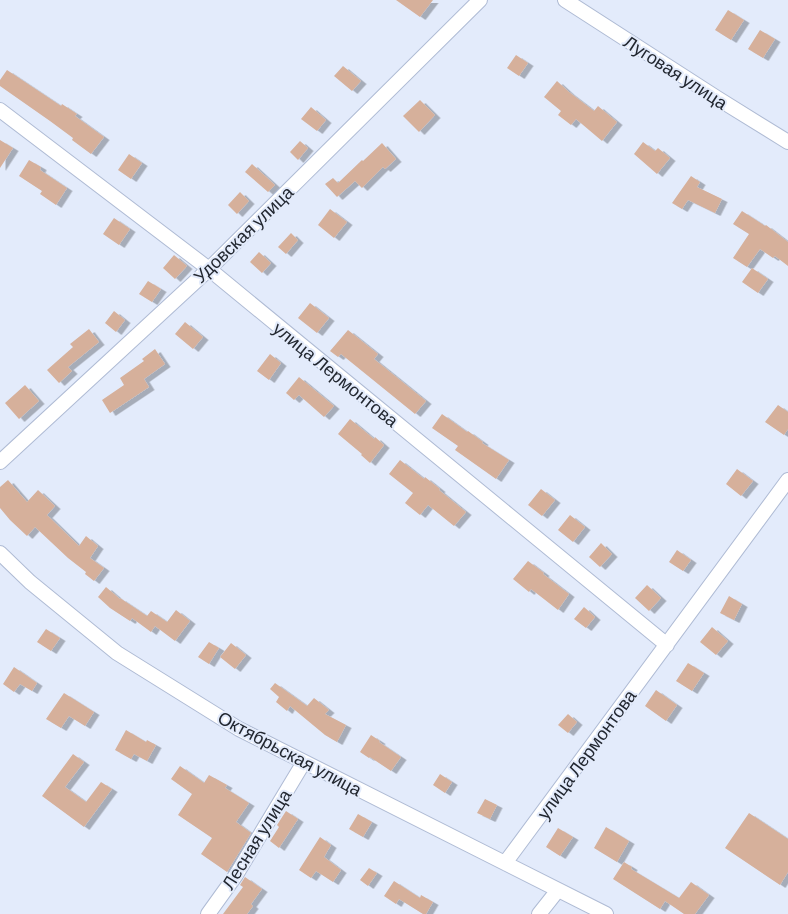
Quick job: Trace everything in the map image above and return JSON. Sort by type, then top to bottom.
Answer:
[{"type":"street","name":"Удовская улица","points":[[0,462],[209,269],[480,0]]},
{"type":"street","name":"Луговая улица","points":[[565,0],[788,142]]},
{"type":"street","name":"улица Лермонтова","points":[[0,110],[209,269],[667,644]]},
{"type":"street","name":"улица Лермонтова","points":[[505,863],[788,480]]},
{"type":"street","name":"Октябрьская улица","points":[[0,553],[30,582],[117,653],[239,729],[606,914]]},
{"type":"street","name":"Лесная улица","points":[[208,914],[236,875],[304,762]]},
{"type":"street","points":[[540,914],[558,890]]},
{"type":"building","points":[[396,0],[433,0],[420,17]]},
{"type":"building","points":[[728,10],[744,20],[731,40],[715,30]]},
{"type":"building","points":[[760,30],[775,39],[763,58],[748,49]]},
{"type":"building","points":[[516,55],[528,63],[519,76],[507,68]]},
{"type":"building","points":[[343,66],[361,81],[352,91],[334,76]]},
{"type":"building","points":[[7,70],[61,106],[62,104],[77,114],[75,116],[104,137],[91,154],[72,140],[73,138],[0,86],[0,80]]},
{"type":"building","points":[[557,81],[594,111],[598,106],[617,122],[602,141],[576,119],[571,125],[558,115],[561,111],[544,97]]},
{"type":"building","points":[[420,100],[435,115],[419,132],[403,116]]},
{"type":"building","points":[[311,107],[326,120],[317,131],[301,119]]},
{"type":"building","points":[[0,140],[13,148],[0,168]]},
{"type":"building","points":[[300,141],[308,148],[298,160],[290,152]]},
{"type":"building","points":[[643,142],[655,151],[658,148],[670,158],[657,174],[634,154]]},
{"type":"building","points":[[382,143],[396,159],[385,169],[383,167],[362,188],[355,181],[337,197],[325,184],[333,178],[338,183]]},
{"type":"building","points":[[129,154],[142,163],[131,179],[118,170]]},
{"type":"building","points":[[29,160],[41,167],[40,170],[67,188],[56,205],[40,194],[42,191],[19,176]]},
{"type":"building","points":[[252,164],[275,185],[268,192],[245,172]]},
{"type":"building","points":[[691,176],[700,182],[697,187],[722,199],[715,213],[688,200],[682,209],[672,203]]},
{"type":"building","points":[[240,192],[249,201],[237,214],[228,205]]},
{"type":"building","points":[[330,209],[347,222],[334,238],[318,225]]},
{"type":"building","points":[[742,211],[766,225],[788,242],[788,266],[775,256],[773,258],[760,249],[747,267],[733,258],[749,234],[733,224]]},
{"type":"building","points":[[114,218],[130,229],[119,245],[103,234]]},
{"type":"building","points":[[291,233],[298,240],[286,254],[278,247]]},
{"type":"building","points":[[259,252],[271,263],[262,273],[250,262]]},
{"type":"building","points":[[174,255],[187,266],[175,279],[163,268]]},
{"type":"building","points":[[752,268],[768,279],[758,293],[742,282]]},
{"type":"building","points":[[148,281],[161,289],[152,302],[139,294]]},
{"type":"building","points":[[310,303],[329,318],[317,333],[298,318]]},
{"type":"building","points":[[114,311],[125,320],[116,332],[105,323]]},
{"type":"building","points":[[185,322],[203,337],[193,349],[175,334]]},
{"type":"building","points":[[89,329],[99,342],[68,367],[72,371],[59,383],[47,370],[73,347],[70,344]]},
{"type":"building","points":[[348,330],[378,354],[374,359],[426,401],[415,414],[341,354],[338,357],[330,351]]},
{"type":"building","points":[[155,349],[165,364],[144,379],[149,387],[110,413],[102,400],[124,385],[120,378],[144,361],[142,359]]},
{"type":"building","points":[[270,354],[281,363],[269,380],[257,371]]},
{"type":"building","points":[[299,377],[334,406],[324,417],[299,395],[294,400],[286,393]]},
{"type":"building","points":[[25,385],[39,401],[19,419],[5,403]]},
{"type":"building","points":[[778,405],[788,412],[788,429],[784,435],[765,422]]},
{"type":"building","points":[[442,414],[509,460],[496,479],[455,450],[458,446],[432,428]]},
{"type":"building","points":[[350,419],[384,445],[370,463],[338,434]]},
{"type":"building","points":[[400,460],[424,479],[425,477],[466,512],[454,526],[428,505],[420,515],[405,503],[413,493],[389,474]]},
{"type":"building","points":[[737,469],[753,481],[741,496],[726,484]]},
{"type":"building","points":[[8,480],[27,502],[38,490],[55,506],[47,515],[79,546],[86,536],[98,546],[90,558],[104,568],[94,581],[35,527],[27,536],[10,520],[0,508],[0,487]]},
{"type":"building","points":[[541,489],[555,500],[542,516],[528,505]]},
{"type":"building","points":[[570,515],[585,527],[573,542],[558,530]]},
{"type":"building","points":[[601,543],[612,554],[600,567],[589,557]]},
{"type":"building","points":[[677,550],[691,560],[683,571],[669,562]]},
{"type":"building","points":[[528,561],[569,594],[558,610],[531,589],[529,592],[513,579]]},
{"type":"building","points":[[647,585],[661,598],[649,611],[635,598]]},
{"type":"building","points":[[106,587],[120,599],[147,616],[151,611],[167,622],[176,610],[190,621],[175,641],[155,626],[151,632],[132,618],[130,621],[110,608],[98,597]]},
{"type":"building","points":[[729,596],[742,604],[734,620],[720,613]]},
{"type":"building","points":[[584,607],[595,617],[586,628],[574,619]]},
{"type":"building","points":[[712,627],[728,641],[716,655],[700,642]]},
{"type":"building","points":[[46,629],[60,638],[51,651],[37,642]]},
{"type":"building","points":[[209,642],[219,648],[209,664],[198,657]]},
{"type":"building","points":[[231,643],[246,655],[235,669],[220,657]]},
{"type":"building","points":[[688,663],[704,673],[692,691],[676,681]]},
{"type":"building","points":[[14,667],[37,683],[32,691],[20,684],[14,692],[3,684]]},
{"type":"building","points":[[275,683],[307,706],[314,698],[329,710],[325,714],[346,725],[337,742],[325,735],[290,706],[287,711],[276,702],[279,697],[270,689]]},
{"type":"building","points":[[656,690],[677,705],[666,721],[645,706]]},
{"type":"building","points":[[64,693],[94,712],[85,726],[69,716],[61,728],[46,719]]},
{"type":"building","points":[[568,714],[577,722],[568,733],[558,725]]},
{"type":"building","points":[[126,730],[146,742],[147,740],[156,745],[147,761],[134,754],[131,759],[115,750]]},
{"type":"building","points":[[371,735],[401,757],[391,771],[360,752]]},
{"type":"building","points":[[73,754],[84,762],[65,787],[86,802],[101,782],[112,789],[84,827],[42,796]]},
{"type":"building","points":[[180,766],[204,783],[209,775],[227,785],[225,788],[249,803],[236,822],[251,833],[227,872],[201,854],[212,838],[178,815],[192,794],[171,779]]},
{"type":"building","points":[[440,774],[452,782],[445,793],[433,785]]},
{"type":"building","points":[[485,799],[497,805],[490,819],[477,813]]},
{"type":"building","points":[[286,811],[298,819],[279,848],[270,841]]},
{"type":"building","points":[[749,813],[788,839],[788,872],[780,885],[725,848]]},
{"type":"building","points":[[358,814],[372,822],[363,837],[349,829]]},
{"type":"building","points":[[606,827],[629,841],[617,862],[594,848]]},
{"type":"building","points":[[558,828],[573,837],[560,856],[546,847]]},
{"type":"building","points":[[320,837],[331,845],[324,857],[341,870],[333,882],[316,871],[311,878],[299,870]]},
{"type":"building","points":[[624,862],[632,867],[631,869],[679,898],[691,882],[709,895],[695,914],[684,914],[665,901],[660,909],[613,879]]},
{"type":"building","points":[[369,868],[377,873],[368,886],[360,880]]},
{"type":"building","points":[[245,877],[262,889],[251,904],[253,906],[247,914],[223,914],[243,887],[240,885]]},
{"type":"building","points":[[394,881],[420,898],[421,895],[433,902],[426,914],[399,899],[396,904],[384,896]]}]
